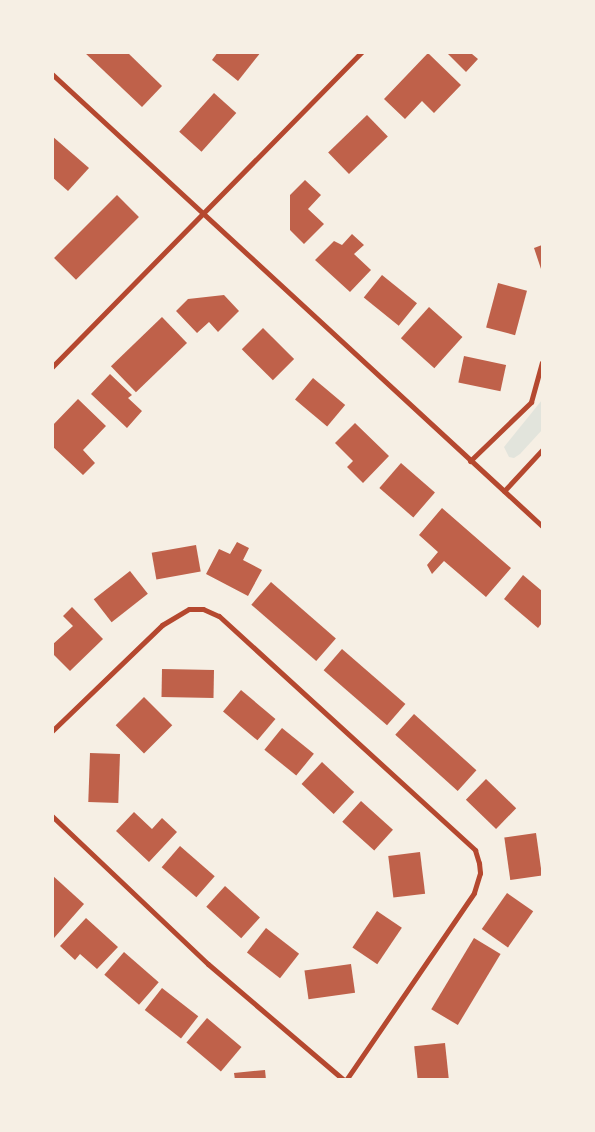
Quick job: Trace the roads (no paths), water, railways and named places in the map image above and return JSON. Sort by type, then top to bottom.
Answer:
[{"type":"street","points":[[52,367],[362,52]]},
{"type":"street","points":[[52,74],[205,213],[542,526]]},
{"type":"street","points":[[470,461],[531,402],[542,362]]},
{"type":"street","points":[[504,491],[542,450]]},
{"type":"street","points":[[52,731],[162,625],[189,609],[202,610],[220,616],[475,850],[480,874],[474,893],[345,1080],[208,964],[52,816]]}]
